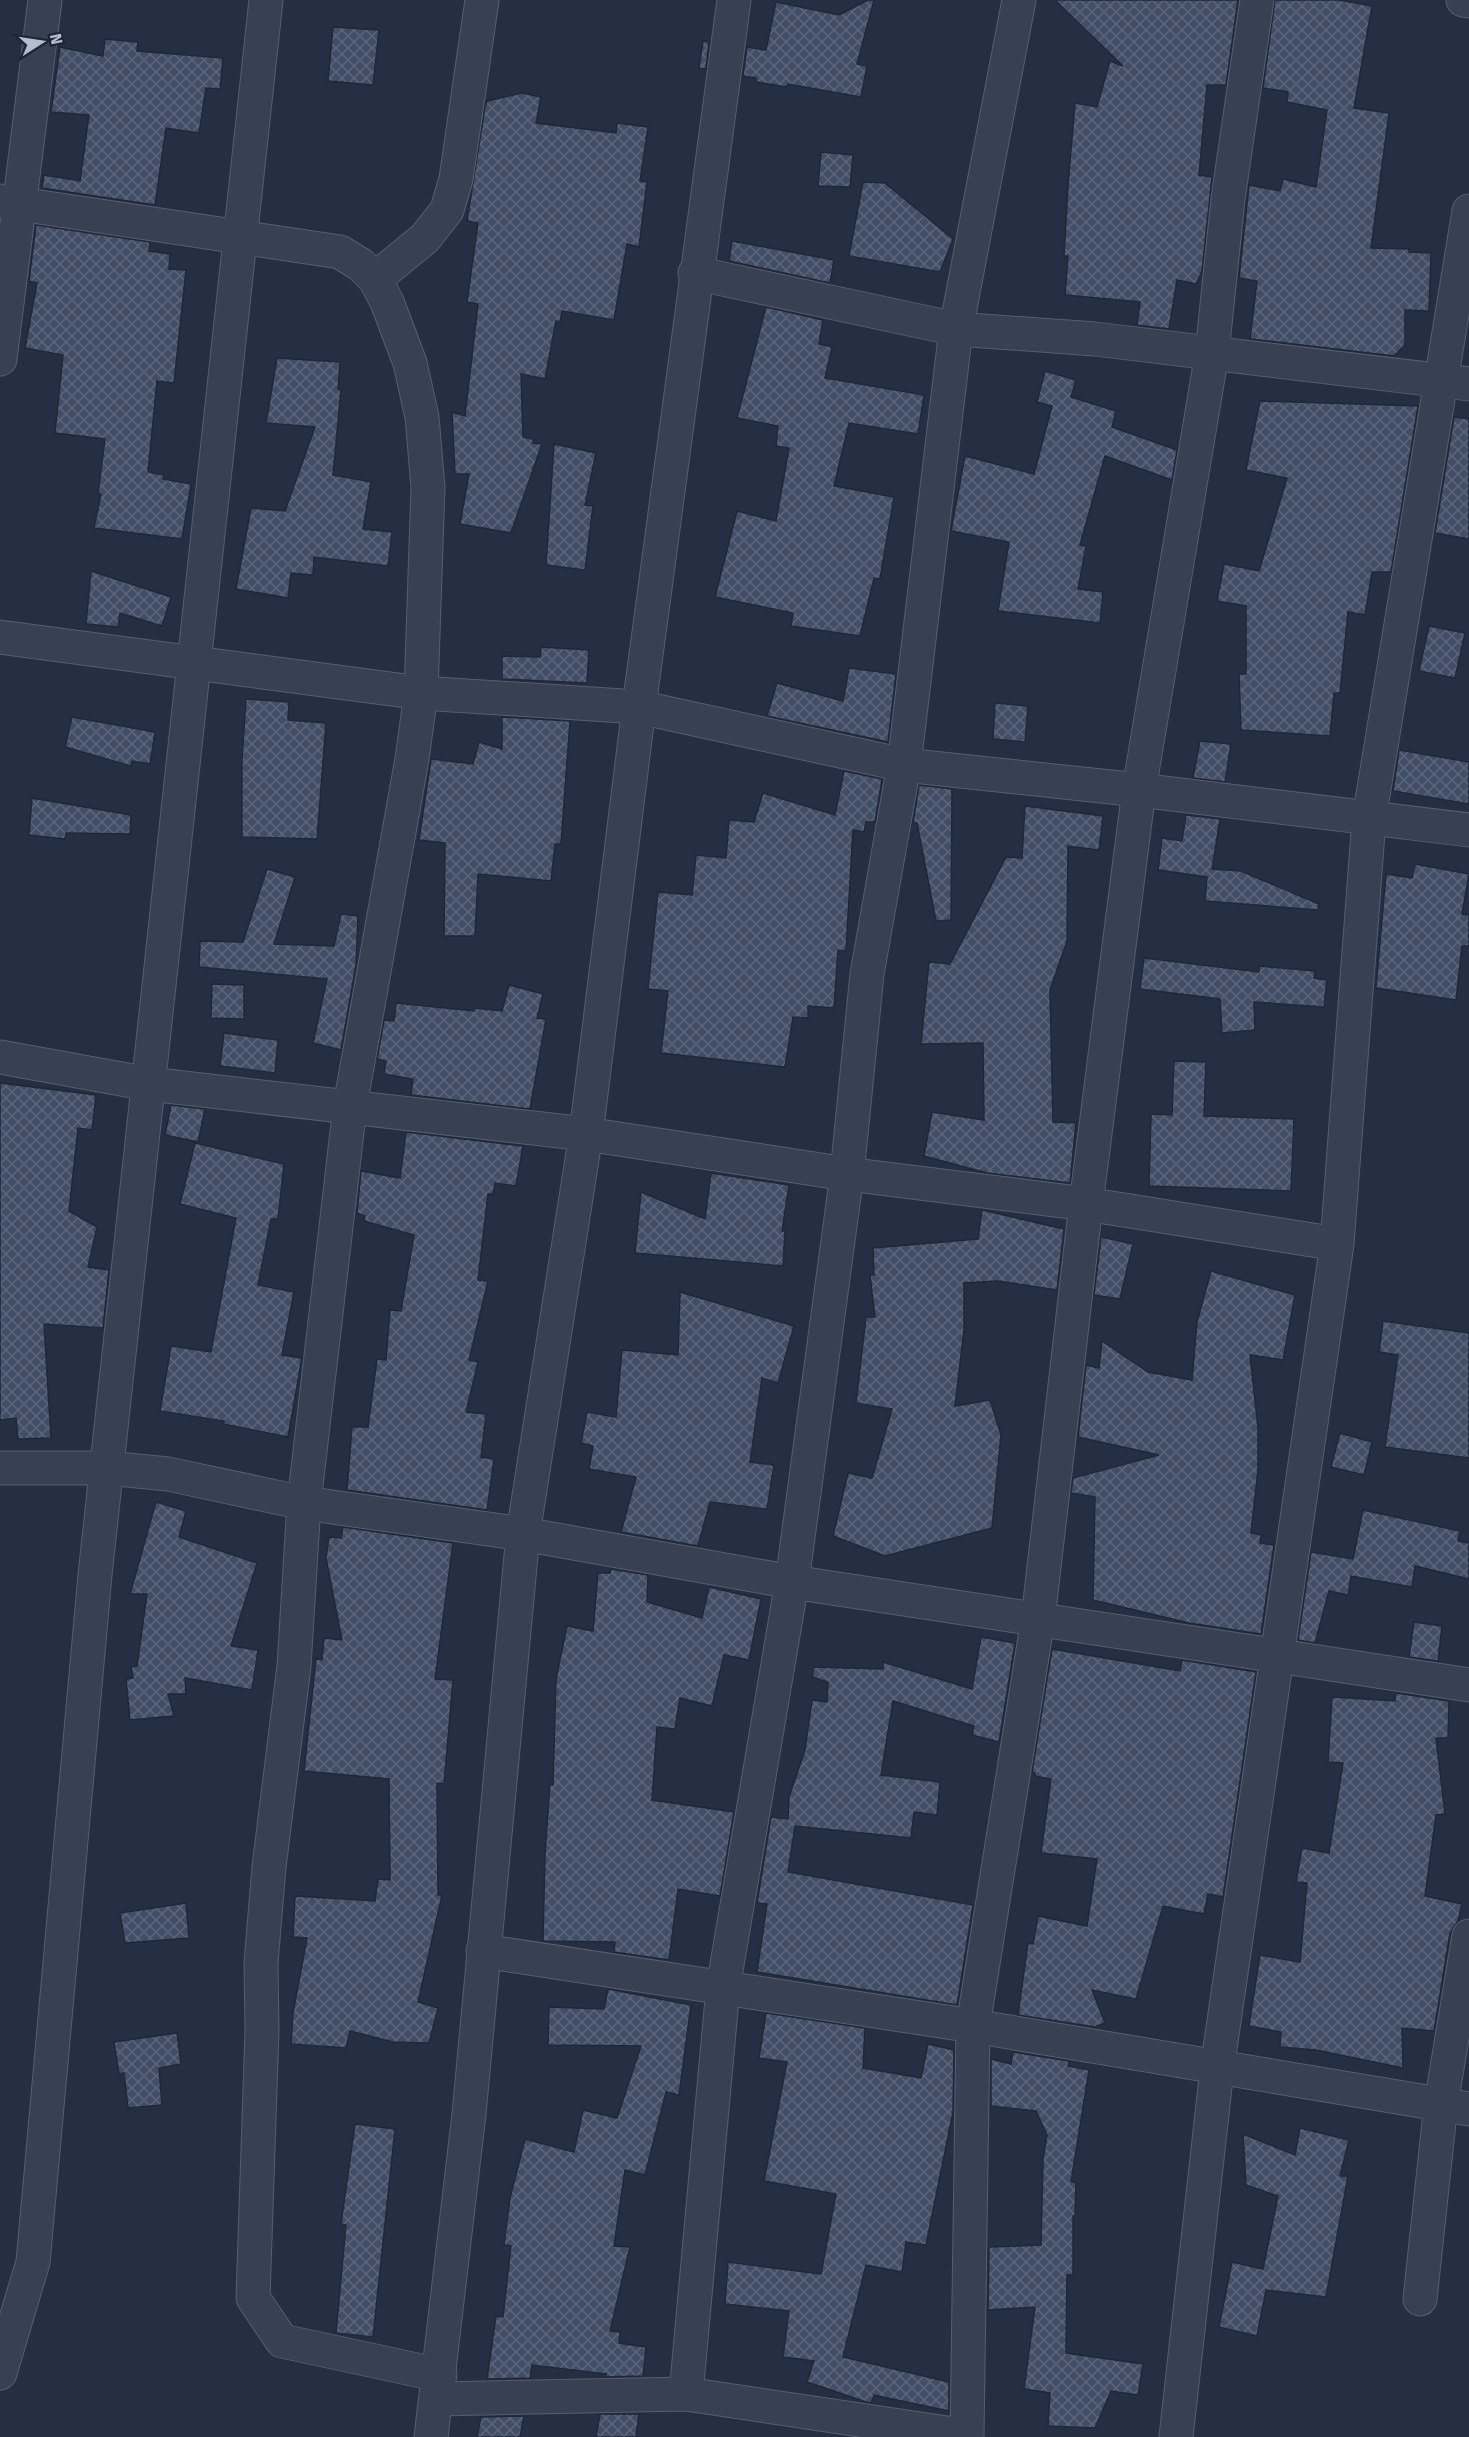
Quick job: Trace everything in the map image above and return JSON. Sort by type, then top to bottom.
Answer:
[{"type":"street","points":[[0,359],[9,202],[45,0]]},
{"type":"street","points":[[0,2373],[33,2262],[107,1468],[266,0]]},
{"type":"street","points":[[375,279],[425,238],[447,210],[456,179],[482,0]]},
{"type":"street","points":[[431,2437],[469,2114],[524,1534],[586,1134],[695,273],[734,0]]},
{"type":"street","points":[[686,2394],[723,1988],[792,1582],[847,1174],[867,974],[904,765],[956,329],[1019,0]]},
{"type":"street","points":[[9,202],[340,252],[362,265],[375,279],[387,302],[410,363],[422,417],[428,487],[421,693],[410,771],[350,1106],[303,1503],[294,1666],[269,1867],[261,1963],[262,2030],[253,2298],[282,2341],[438,2387],[686,2394],[974,2437],[973,2026],[1038,1619],[1086,1204],[1139,790],[1212,353],[1228,199],[1257,0]]},
{"type":"street","points":[[1463,0],[1469,1]]},
{"type":"street","points":[[1176,2437],[1217,2068],[1337,1244],[1369,819],[1455,382],[1469,211]]},
{"type":"street","points":[[695,273],[956,329],[1095,339],[1455,382]]},
{"type":"street","points":[[0,637],[421,693],[639,707],[904,765],[1139,790],[1469,830]]},
{"type":"street","points":[[0,1057],[149,1084],[586,1134],[847,1174],[1086,1204],[1337,1244]]},
{"type":"street","points":[[0,1468],[107,1468],[168,1474],[303,1503],[524,1534],[792,1582],[1278,1658],[1469,1685]]},
{"type":"street","points":[[1420,2299],[1455,2107],[1469,1936]]},
{"type":"street","points":[[483,1951],[973,2026],[1455,2107]]},
{"type":"building","points":[[868,0],[874,0],[857,64],[867,66],[861,97],[788,84],[787,87],[756,82],[756,78],[743,76],[747,47],[766,50],[776,2],[839,15]]},
{"type":"building","points":[[1055,0],[1238,0],[1226,85],[1207,85],[1199,175],[1212,177],[1202,271],[1196,284],[1177,280],[1169,329],[1137,325],[1140,302],[1065,295],[1068,256],[1064,256],[1075,103],[1097,107],[1110,61],[1123,66]]},
{"type":"building","points":[[1275,0],[1339,0],[1372,6],[1354,108],[1389,113],[1371,248],[1409,249],[1409,252],[1431,253],[1429,311],[1405,310],[1405,345],[1394,356],[1250,339],[1257,281],[1239,278],[1249,185],[1280,191],[1283,179],[1316,187],[1327,110],[1287,102],[1288,92],[1263,88]]},
{"type":"building","points":[[333,27],[379,30],[373,85],[328,81]]},
{"type":"building","points":[[105,39],[138,42],[137,51],[223,58],[220,89],[206,88],[199,133],[166,128],[155,205],[42,188],[44,175],[80,181],[89,115],[51,112],[60,47],[103,56]]},
{"type":"building","points":[[703,41],[709,42],[706,69],[699,68]]},
{"type":"building","points":[[522,93],[541,97],[536,123],[616,133],[617,123],[648,127],[640,181],[647,182],[639,247],[627,244],[614,320],[562,311],[560,322],[556,321],[545,379],[521,374],[523,437],[533,439],[533,443],[542,444],[511,533],[460,524],[469,474],[455,474],[452,412],[465,416],[478,304],[467,302],[478,223],[467,221],[485,107],[487,101]]},
{"type":"building","points":[[821,152],[853,155],[850,187],[818,186]]},
{"type":"building","points":[[863,182],[885,183],[953,239],[940,272],[849,256]]},
{"type":"building","points":[[36,225],[150,242],[149,251],[170,254],[169,269],[186,270],[174,383],[157,381],[148,472],[164,475],[163,479],[191,484],[182,539],[94,528],[101,494],[98,494],[105,439],[55,433],[63,355],[25,348],[37,283],[29,281]]},
{"type":"building","points":[[732,241],[834,260],[830,283],[729,261]]},
{"type":"building","points":[[766,307],[823,320],[819,344],[832,347],[825,378],[924,395],[918,434],[849,423],[834,486],[894,497],[880,579],[874,578],[860,636],[791,626],[793,613],[715,597],[737,511],[776,521],[789,448],[776,446],[778,426],[737,418]]},
{"type":"building","points":[[277,358],[340,362],[338,389],[341,390],[333,475],[371,482],[363,529],[392,532],[388,566],[314,557],[313,575],[291,573],[288,598],[236,589],[251,508],[285,511],[315,427],[266,423]]},
{"type":"building","points":[[1045,371],[1076,380],[1071,397],[1116,411],[1112,427],[1177,450],[1172,480],[1105,456],[1080,545],[1086,546],[1078,589],[1103,592],[1100,623],[998,611],[1009,542],[951,531],[965,456],[1034,474],[1052,406],[1037,402]]},
{"type":"building","points":[[1260,401],[1418,406],[1391,572],[1372,572],[1365,615],[1348,612],[1340,693],[1334,693],[1330,736],[1241,730],[1239,674],[1246,674],[1246,606],[1217,601],[1224,564],[1259,571],[1287,478],[1246,470]]},
{"type":"building","points":[[1454,417],[1469,419],[1469,539],[1435,533]]},
{"type":"building","points":[[554,444],[596,453],[585,505],[593,506],[585,570],[546,565]]},
{"type":"building","points":[[91,571],[171,597],[162,626],[120,613],[118,627],[86,624]]},
{"type":"building","points":[[1429,626],[1465,633],[1455,678],[1419,671]]},
{"type":"building","points":[[541,647],[589,650],[587,683],[502,679],[502,656],[540,657]]},
{"type":"building","points":[[849,668],[896,674],[888,742],[767,716],[777,683],[843,701]]},
{"type":"building","points":[[246,699],[289,702],[288,720],[326,723],[317,839],[242,837],[242,760]]},
{"type":"building","points":[[995,703],[1028,706],[1025,742],[993,739]]},
{"type":"building","points":[[72,717],[155,732],[150,764],[132,761],[131,766],[65,747]]},
{"type":"building","points":[[502,717],[570,721],[561,844],[555,844],[551,881],[478,874],[475,936],[444,936],[445,843],[419,840],[431,759],[473,764],[479,742],[502,749]]},
{"type":"building","points":[[1200,741],[1231,744],[1225,782],[1193,778]]},
{"type":"building","points":[[1399,750],[1469,762],[1469,804],[1393,791]]},
{"type":"building","points":[[844,771],[882,779],[875,822],[866,822],[864,832],[853,830],[846,951],[838,950],[834,1008],[808,1006],[808,1018],[793,1017],[785,1067],[661,1053],[668,991],[648,989],[658,892],[692,895],[696,855],[726,858],[729,820],[754,822],[763,793],[835,815]]},
{"type":"building","points":[[919,785],[952,789],[951,920],[936,921],[917,823],[913,823]]},
{"type":"building","points":[[32,798],[131,815],[130,834],[66,833],[65,839],[29,835]]},
{"type":"building","points":[[1025,806],[1103,816],[1099,850],[1068,846],[1067,941],[1050,990],[1053,1122],[1076,1123],[1070,1183],[987,1173],[924,1156],[932,1112],[984,1120],[983,1043],[921,1044],[929,962],[950,964],[1006,857],[1022,858]]},
{"type":"building","points":[[1186,815],[1220,819],[1212,869],[1241,871],[1319,904],[1318,910],[1205,901],[1207,877],[1158,870],[1162,838],[1182,841]]},
{"type":"building","points":[[1415,864],[1469,874],[1462,914],[1469,915],[1469,946],[1462,946],[1456,1000],[1376,988],[1386,874],[1412,878]]},
{"type":"building","points":[[267,869],[295,877],[274,944],[334,946],[341,914],[358,916],[356,965],[341,1050],[313,1043],[327,979],[199,967],[200,941],[243,942]]},
{"type":"building","points":[[1144,958],[1259,972],[1259,966],[1315,971],[1314,978],[1327,980],[1324,1007],[1254,1002],[1255,1030],[1222,1033],[1220,999],[1140,989]]},
{"type":"building","points":[[212,984],[244,985],[244,1019],[211,1018]]},
{"type":"building","points":[[509,985],[543,994],[537,1018],[546,1019],[530,1109],[411,1095],[413,1079],[384,1074],[386,1061],[377,1059],[384,1020],[394,1021],[396,1003],[474,1011],[474,1008],[502,1011]]},
{"type":"building","points":[[224,1033],[278,1040],[275,1073],[220,1066]]},
{"type":"building","points":[[1174,1061],[1206,1062],[1204,1116],[1294,1119],[1291,1191],[1149,1186],[1151,1114],[1172,1115]]},
{"type":"building","points":[[0,1083],[96,1095],[92,1130],[78,1128],[69,1211],[97,1227],[88,1267],[109,1270],[103,1328],[44,1324],[51,1438],[18,1439],[16,1418],[0,1420]]},
{"type":"building","points":[[171,1105],[205,1109],[198,1142],[165,1135]]},
{"type":"building","points":[[406,1132],[523,1146],[516,1186],[495,1183],[493,1194],[488,1194],[478,1280],[488,1281],[469,1360],[478,1362],[466,1412],[486,1414],[481,1457],[494,1459],[487,1510],[347,1490],[352,1427],[368,1427],[377,1359],[386,1360],[390,1310],[401,1311],[414,1235],[364,1221],[365,1216],[357,1213],[361,1171],[400,1178]]},
{"type":"building","points":[[195,1143],[284,1164],[278,1219],[271,1219],[258,1285],[294,1292],[282,1355],[302,1358],[288,1437],[223,1424],[224,1421],[160,1411],[171,1346],[211,1352],[236,1218],[180,1204]]},
{"type":"building","points":[[711,1173],[789,1185],[782,1231],[785,1231],[783,1266],[635,1253],[641,1192],[705,1219]]},
{"type":"building","points":[[982,1210],[1064,1229],[1057,1290],[998,1281],[964,1283],[964,1330],[955,1406],[990,1400],[1001,1435],[992,1528],[885,1556],[833,1536],[848,1473],[872,1478],[892,1409],[856,1403],[866,1317],[875,1317],[870,1275],[874,1275],[873,1248],[978,1239]]},
{"type":"building","points":[[1101,1237],[1133,1244],[1120,1299],[1094,1295]]},
{"type":"building","points":[[1211,1271],[1295,1295],[1283,1360],[1250,1355],[1258,1428],[1258,1469],[1251,1533],[1261,1535],[1260,1543],[1274,1545],[1261,1634],[1189,1623],[1093,1600],[1095,1497],[1071,1493],[1073,1478],[1159,1455],[1078,1437],[1086,1365],[1099,1368],[1102,1341],[1148,1372],[1192,1380],[1197,1322]]},
{"type":"building","points":[[680,1292],[794,1326],[778,1383],[762,1378],[750,1462],[774,1465],[767,1509],[710,1502],[698,1546],[621,1532],[636,1477],[589,1469],[593,1446],[581,1443],[587,1412],[616,1417],[622,1350],[678,1355]]},
{"type":"building","points":[[1383,1321],[1469,1333],[1469,1458],[1385,1447],[1398,1355],[1379,1352]]},
{"type":"building","points":[[1340,1433],[1372,1442],[1364,1475],[1331,1467]]},
{"type":"building","points":[[156,1502],[186,1511],[179,1537],[257,1563],[231,1646],[258,1650],[252,1690],[185,1678],[186,1694],[168,1694],[174,1716],[130,1720],[126,1679],[133,1678],[131,1667],[137,1666],[147,1594],[130,1594]]},
{"type":"building","points":[[1363,1510],[1460,1531],[1458,1541],[1469,1543],[1469,1579],[1415,1566],[1412,1587],[1351,1576],[1348,1595],[1329,1591],[1315,1643],[1298,1640],[1311,1552],[1353,1559]]},
{"type":"building","points":[[343,1527],[453,1543],[435,1679],[453,1680],[444,1784],[437,1783],[438,1895],[442,1895],[418,2002],[438,2008],[429,2043],[393,2042],[350,2031],[346,2048],[291,2044],[293,2013],[307,1938],[293,1937],[295,1896],[375,1901],[378,1879],[390,1880],[389,1779],[304,1771],[316,1659],[322,1660],[324,1638],[342,1640],[326,1558],[329,1537],[341,1538]]},
{"type":"building","points":[[611,1569],[648,1575],[647,1602],[702,1618],[709,1587],[761,1599],[749,1660],[724,1655],[712,1706],[680,1698],[675,1729],[657,1727],[652,1800],[734,1812],[720,1896],[678,1889],[669,1960],[614,1952],[615,1942],[543,1941],[545,1853],[550,1784],[553,1785],[556,1679],[567,1626],[593,1631],[598,1573],[610,1573]]},
{"type":"building","points":[[1414,1622],[1442,1626],[1438,1661],[1409,1657]]},
{"type":"building","points":[[981,1637],[1015,1643],[999,1742],[972,1735],[974,1726],[893,1701],[881,1775],[940,1782],[937,1815],[914,1812],[911,1838],[795,1826],[788,1872],[973,1905],[957,2005],[757,1972],[767,1904],[757,1903],[771,1817],[788,1819],[789,1797],[805,1750],[812,1700],[827,1702],[828,1682],[812,1677],[814,1667],[883,1669],[883,1662],[972,1689]]},
{"type":"building","points":[[1052,1649],[1180,1671],[1182,1660],[1256,1672],[1223,1897],[1208,1894],[1204,1914],[1163,1906],[1136,1999],[1092,1990],[1105,2023],[1095,2027],[1018,2015],[1028,1943],[1033,1944],[1038,1916],[1087,1926],[1097,1859],[1041,1853],[1051,1779],[1035,1776],[1032,1772]]},
{"type":"building","points":[[1396,1693],[1449,1701],[1448,1738],[1436,1738],[1445,1814],[1436,1815],[1425,1896],[1462,1904],[1458,1921],[1450,1933],[1434,2031],[1402,2028],[1403,2068],[1316,2050],[1280,2047],[1281,2032],[1249,2026],[1260,1955],[1300,1962],[1307,1883],[1296,1882],[1302,1848],[1329,1853],[1343,1763],[1328,1762],[1332,1697],[1395,1701]]},
{"type":"building","points":[[186,1903],[189,1938],[125,1943],[120,1913]]},
{"type":"building","points":[[608,1989],[691,2005],[679,2095],[666,2092],[645,2175],[625,2170],[614,2246],[630,2247],[610,2331],[620,2332],[619,2343],[646,2347],[643,2376],[606,2377],[606,2374],[532,2365],[530,2378],[487,2379],[496,2316],[503,2317],[511,2246],[504,2245],[510,2198],[525,2139],[574,2152],[583,2110],[617,2118],[641,2046],[548,2045],[549,2007],[604,2009]]},
{"type":"building","points":[[766,2013],[865,2028],[863,2068],[921,2078],[928,2044],[954,2050],[953,2112],[926,2245],[906,2242],[902,2272],[866,2265],[843,2357],[949,2382],[949,2411],[874,2395],[871,2403],[866,2402],[807,2382],[814,2361],[783,2357],[789,2311],[725,2304],[728,2262],[821,2274],[836,2194],[764,2181],[787,2062],[759,2058]]},
{"type":"building","points":[[177,2033],[181,2064],[159,2068],[162,2105],[128,2108],[124,2073],[119,2074],[114,2042]]},
{"type":"building","points":[[1013,2052],[1069,2061],[1068,2066],[1089,2070],[1071,2182],[1076,2182],[1075,2216],[1073,2216],[1073,2275],[1067,2275],[1066,2353],[1143,2364],[1138,2395],[1111,2391],[1095,2428],[1048,2426],[1050,2393],[1024,2389],[1035,2307],[988,2310],[989,2247],[1041,2245],[1043,2159],[1047,2135],[1036,2111],[991,2106],[991,2059],[1011,2064]]},
{"type":"building","points":[[355,2124],[395,2129],[373,2337],[336,2333],[346,2225],[341,2224]]},
{"type":"building","points":[[1300,2128],[1349,2140],[1340,2176],[1348,2176],[1326,2297],[1266,2290],[1257,2336],[1219,2327],[1232,2262],[1263,2269],[1278,2196],[1246,2185],[1243,2134],[1295,2155]]},
{"type":"building","points":[[600,2414],[639,2414],[636,2437],[596,2437]]},
{"type":"building","points":[[524,2416],[520,2437],[477,2437],[481,2417]]}]
